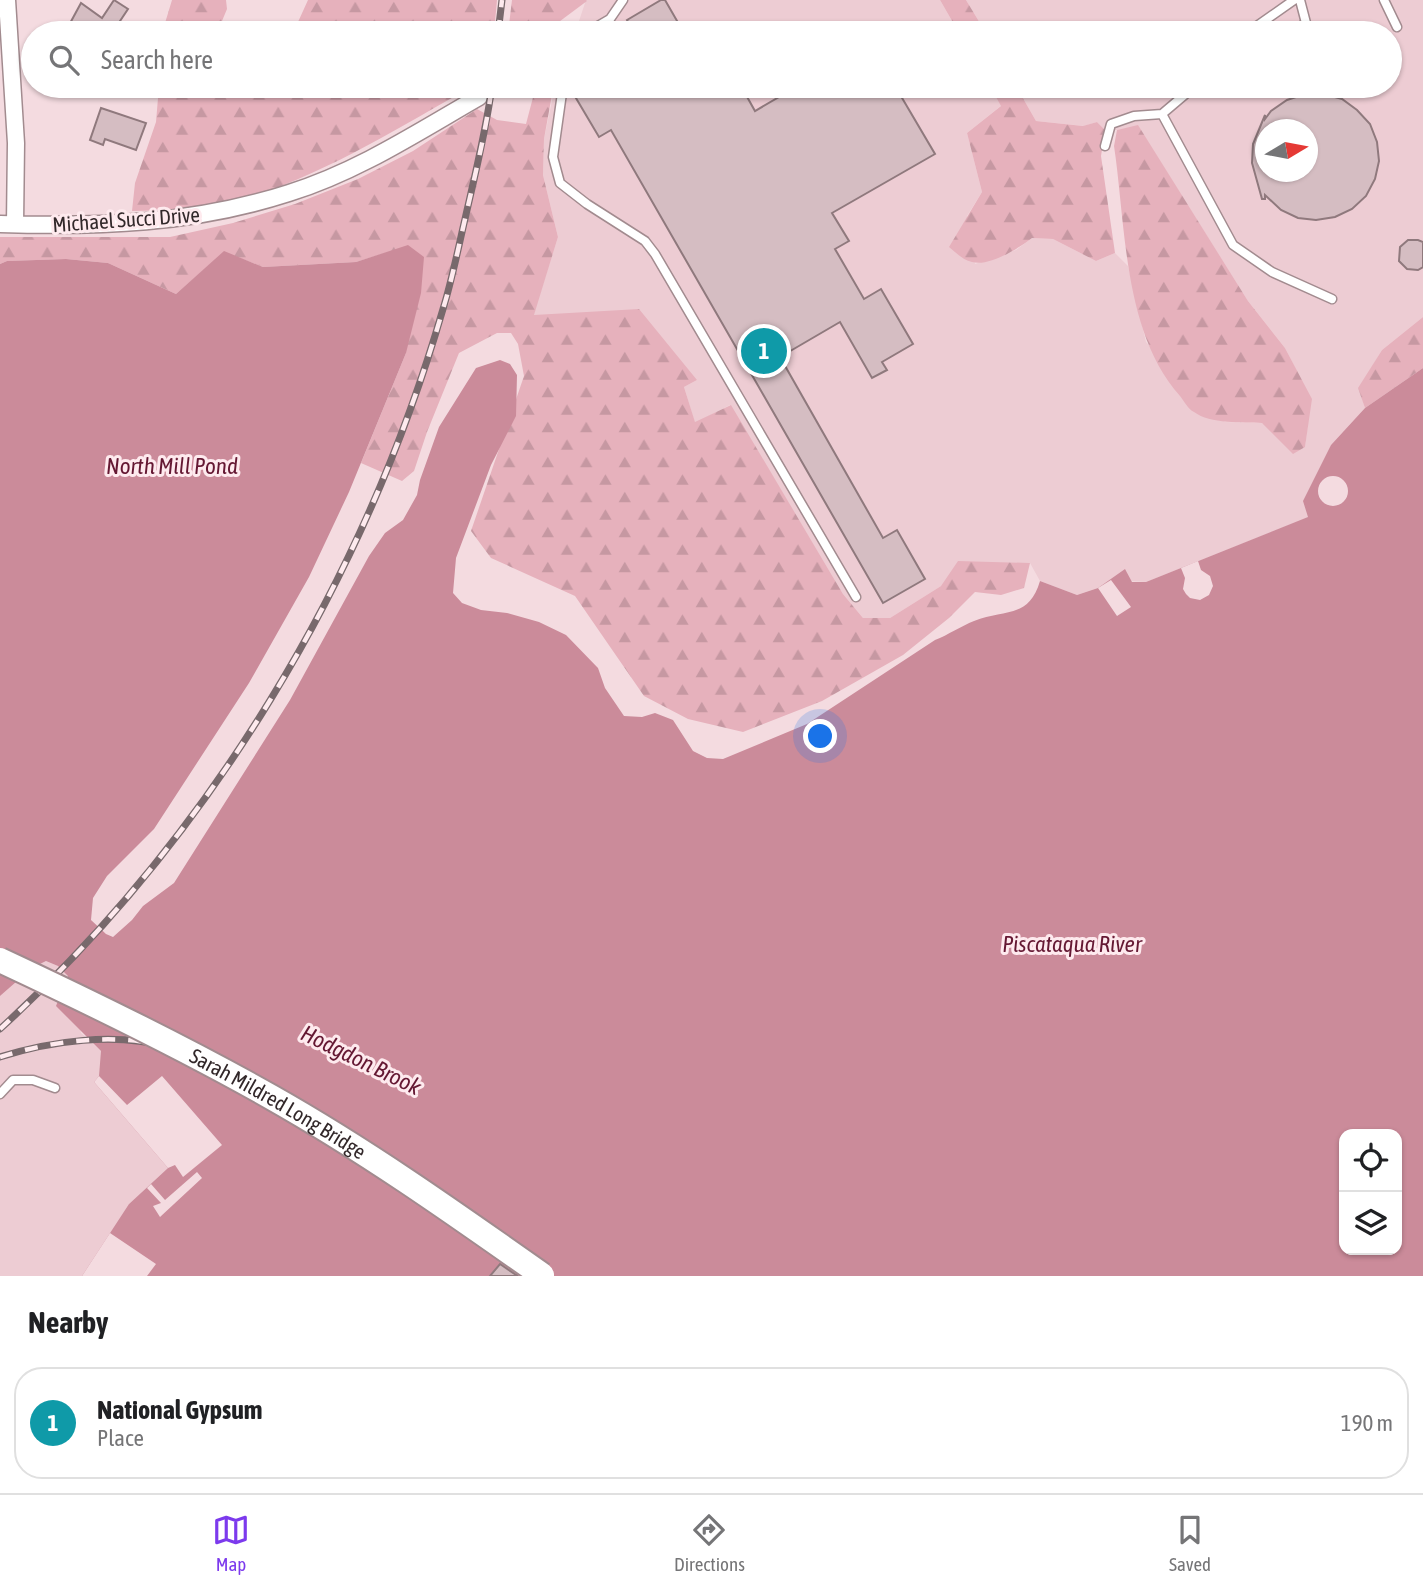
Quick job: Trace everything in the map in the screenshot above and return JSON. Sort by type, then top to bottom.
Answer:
[{"type":"main road","name":"Sarah Mildred Long Bridge","points":[[0,960],[119,1016],[273,1098],[440,1204],[542,1275]]},
{"type":"street","points":[[7,0],[16,143],[7,224]]},
{"type":"street","name":"Michael Succi Drive","points":[[7,224],[106,224],[169,220],[231,210],[292,192],[365,162],[477,98]]},
{"type":"lane","points":[[1264,21],[1294,0]]},
{"type":"lane","points":[[1300,0],[1305,21]]},
{"type":"lane","points":[[1384,0],[1394,21]]},
{"type":"lane","points":[[607,21],[622,1]]},
{"type":"lane","points":[[561,98],[552,158],[560,183],[579,199],[638,236],[655,254],[856,597]]},
{"type":"lane","points":[[1105,146],[1111,124],[1134,116],[1162,114],[1181,98]]},
{"type":"lane","points":[[1162,114],[1233,245],[1272,272],[1332,299]]},
{"type":"lane","points":[[0,1094],[13,1080],[33,1080],[55,1088]]},
{"type":"shaded area","points":[[586,0],[940,0],[952,21],[579,21]]},
{"type":"shaded area","points":[[966,0],[1423,0],[1423,317],[1382,350],[1359,388],[1365,408],[1331,445],[1309,517],[1146,582],[1111,580],[1077,595],[1040,581],[1030,563],[941,586],[890,618],[863,618],[843,594],[730,405],[695,423],[684,387],[697,380],[533,316],[558,237],[543,175],[544,139],[553,98],[998,98],[1002,105],[967,133],[982,192],[967,216],[975,264],[1016,250],[1032,238],[1053,239],[1096,261],[1115,253],[1128,266],[1146,342],[1225,422],[1262,423],[1305,447],[1311,399],[1285,348],[1248,301],[1138,126],[1105,130],[1097,122],[1084,126],[1036,121],[1023,98],[1402,98],[1402,21],[979,21]]},
{"type":"shaded area","points":[[46,961],[58,966],[69,976],[81,1033],[101,1051],[168,1168],[129,1204],[147,1276],[0,1276],[0,996],[32,968]]},
{"type":"green space","points":[[172,0],[226,0],[227,9],[222,21],[166,21]]},
{"type":"green space","points":[[308,0],[497,0],[495,21],[298,21]]},
{"type":"green space","points":[[512,0],[587,1],[560,21],[509,21]]},
{"type":"green space","points":[[940,0],[966,0],[979,21],[952,21]]},
{"type":"green space","points":[[158,98],[452,98],[357,151],[265,192],[209,207],[132,211],[135,183],[156,122]]},
{"type":"green space","points":[[533,98],[551,98],[544,139],[543,175],[558,237],[534,315],[639,309],[697,380],[684,387],[695,422],[731,405],[843,594],[863,618],[890,618],[941,586],[958,561],[1030,563],[1024,588],[1001,595],[975,592],[949,618],[903,655],[822,701],[743,732],[688,719],[644,696],[575,596],[491,558],[471,531],[524,376],[518,344],[511,333],[497,333],[459,353],[414,471],[402,481],[361,463],[406,353],[408,246],[356,262],[263,267],[224,252],[176,294],[108,263],[66,259],[7,261],[0,264],[0,237],[170,237],[233,223],[295,204],[358,179],[413,151],[477,109],[497,120],[526,124]]},
{"type":"green space","points":[[997,98],[1023,98],[1036,121],[1083,126],[1097,122],[1105,130],[1101,156],[1115,253],[1096,261],[1053,239],[1032,238],[1004,256],[979,263],[966,260],[949,247],[982,192],[967,133],[1001,106]]},
{"type":"green space","points":[[1138,125],[1248,301],[1285,348],[1312,399],[1305,447],[1293,454],[1262,423],[1209,419],[1192,411],[1161,370],[1147,341],[1130,277],[1114,146],[1117,130]]},
{"type":"green space","points":[[1423,317],[1423,368],[1365,408],[1358,388],[1382,350]]},
{"type":"water","name":"Piscataqua River","points":[[408,245],[424,257],[421,293],[406,353],[349,492],[309,577],[249,683],[154,829],[107,876],[93,898],[91,920],[113,937],[143,906],[174,883],[290,700],[369,556],[385,533],[403,520],[417,495],[439,427],[476,368],[500,360],[510,364],[517,375],[516,416],[491,465],[456,558],[453,593],[462,603],[481,610],[507,613],[539,622],[566,635],[598,668],[605,688],[624,716],[642,717],[655,713],[673,720],[693,751],[707,758],[723,759],[807,724],[935,640],[974,621],[1022,607],[1029,602],[1040,581],[1077,595],[1098,588],[1125,569],[1132,582],[1146,582],[1308,517],[1303,501],[1331,445],[1365,408],[1423,368],[1423,1276],[82,1276],[129,1204],[168,1168],[94,1082],[99,1076],[101,1051],[56,1006],[68,976],[58,966],[46,961],[32,968],[0,996],[0,264],[7,261],[66,259],[108,263],[176,294],[224,251],[263,267],[356,262]]},
{"type":"pier","points":[[1333,476],[1344,480],[1348,491],[1344,502],[1333,506],[1322,502],[1318,491],[1322,480]]},
{"type":"pier","points":[[1198,561],[1201,570],[1210,576],[1213,586],[1209,595],[1200,600],[1190,598],[1183,589],[1185,578],[1181,568]]},
{"type":"pier","points":[[1111,580],[1131,607],[1117,616],[1098,588]]},
{"type":"pier","points":[[99,1076],[127,1105],[162,1076],[222,1145],[183,1177],[175,1165],[168,1168],[94,1082]]},
{"type":"pier","points":[[197,1172],[202,1178],[160,1217],[153,1206],[161,1203],[147,1188],[151,1184],[165,1200]]},
{"type":"pier","points":[[110,1233],[156,1264],[147,1276],[82,1276]]},
{"type":"building","points":[[114,0],[128,9],[120,21],[71,21],[81,3],[102,18]]},
{"type":"building","points":[[665,0],[677,21],[628,21]]},
{"type":"building","points":[[576,98],[748,98],[755,111],[777,98],[902,98],[935,154],[832,213],[849,241],[835,249],[864,299],[881,289],[913,344],[882,362],[887,370],[872,378],[840,322],[780,357],[883,538],[897,530],[925,579],[883,603],[611,130],[599,137]]},
{"type":"building","points":[[1293,98],[1338,98],[1357,110],[1370,124],[1377,142],[1379,161],[1375,179],[1366,196],[1352,209],[1335,217],[1316,220],[1298,218],[1281,210],[1265,195],[1265,199],[1262,199],[1257,182],[1318,182],[1318,119],[1265,119],[1271,111]]},
{"type":"building","points":[[101,108],[146,123],[136,150],[105,139],[103,145],[90,140]]},
{"type":"building","points":[[1255,139],[1255,174],[1252,163]]},
{"type":"building","points":[[1408,240],[1423,242],[1423,267],[1418,270],[1407,269],[1399,261],[1400,247]]},
{"type":"building","points":[[500,1264],[516,1275],[518,1276],[490,1276]]},
{"type":"railway","points":[[499,21],[502,0]]},
{"type":"railway","points":[[0,1029],[76,954],[147,874],[212,789],[271,699],[323,606],[370,510],[410,410],[452,276],[490,98]]},
{"type":"railway","points":[[0,1057],[62,1043],[105,1039],[148,1042],[188,1054],[283,1104],[359,1150],[543,1276]]},
{"type":"place","name":"National Gypsum","points":[[764,351]]},
{"type":"water label","name":"North Mill Pond","points":[[172,466]]},
{"type":"water label","name":"Hodgdon Brook","points":[[361,1060]]}]
